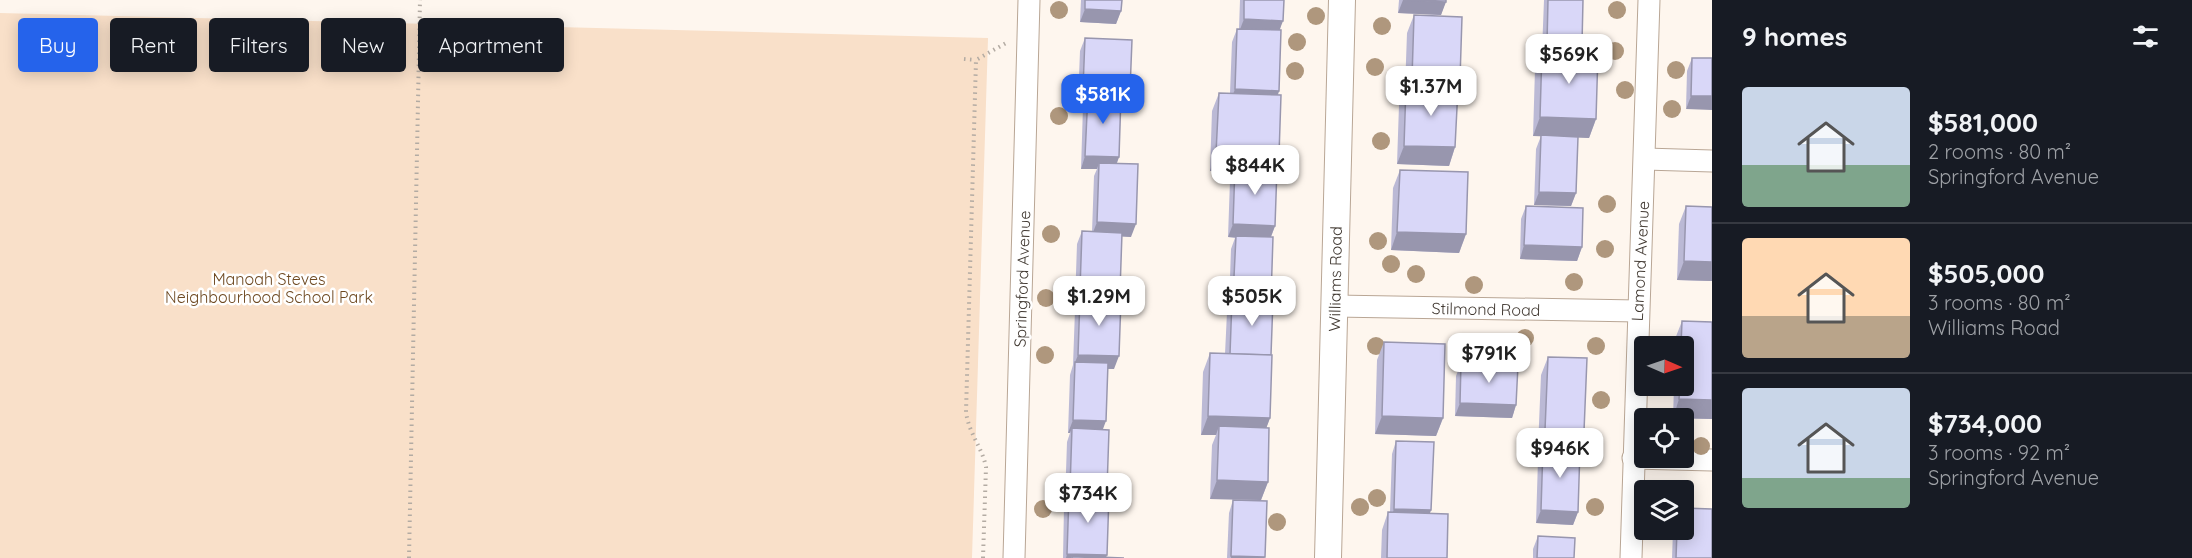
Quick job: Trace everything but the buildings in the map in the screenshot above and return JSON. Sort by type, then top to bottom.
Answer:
[{"type":"street","name":"Springford Avenue","points":[[1014,558],[1029,0]]},
{"type":"street","name":"Williams Road","points":[[1328,558],[1342,0]]},
{"type":"street","name":"Lamond Avenue","points":[[1631,558],[1649,0]]},
{"type":"street","points":[[1645,159],[1712,161]]},
{"type":"street","name":"Stilmond Road","points":[[1335,306],[1638,311]]},
{"type":"street","points":[[1633,458],[1712,460]]},
{"type":"path","points":[[409,558],[420,0]]},
{"type":"path","points":[[964,59],[976,60],[1029,30]]},
{"type":"path","points":[[976,60],[966,412],[968,427],[984,457],[986,467],[983,558]]},
{"type":"green space","name":"Manoah Steves Neighbourhood School Park","points":[[0,13],[209,18],[209,72],[309,72],[309,21],[321,21],[321,72],[406,72],[406,23],[418,24],[418,72],[564,72],[564,27],[988,38],[972,558],[0,558]]}]
